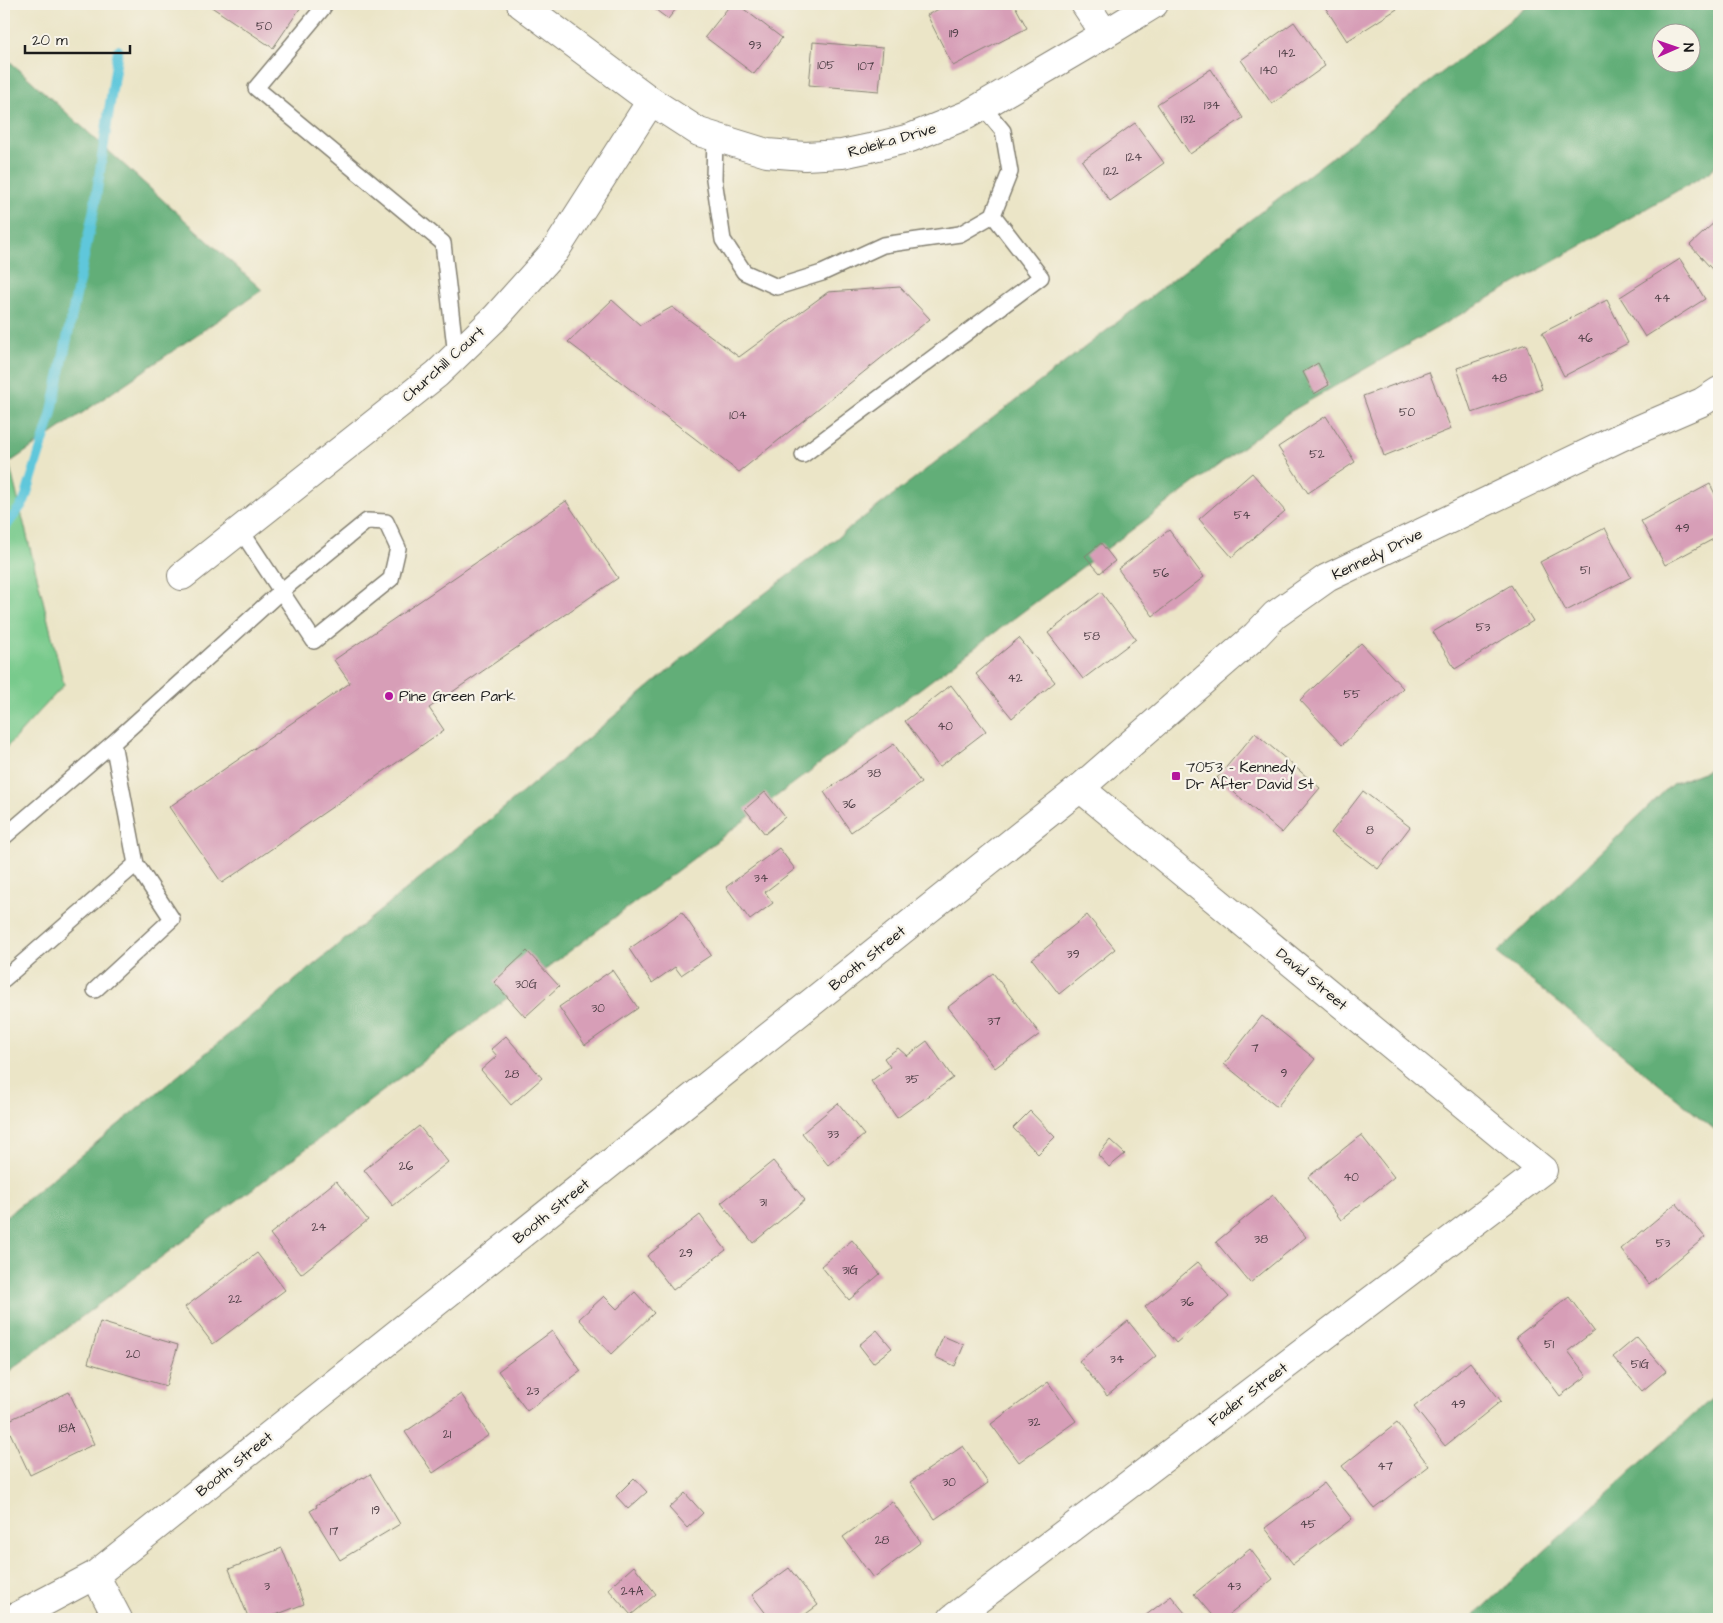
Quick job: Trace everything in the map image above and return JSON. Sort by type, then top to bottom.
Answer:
[{"type":"street","name":"Roleika Drive","points":[[521,4],[651,102],[699,132],[767,153],[805,156],[842,154],[870,148],[910,138],[941,126],[983,107],[1154,4]]},
{"type":"street","points":[[1085,4],[1105,34]]},
{"type":"street","name":"Churchill Court","points":[[182,576],[437,374],[496,317],[554,251],[651,102]]},
{"type":"street","name":"Kennedy Drive","points":[[1080,788],[1256,635],[1275,615],[1327,578],[1621,437],[1702,402],[1719,391]]},
{"type":"street","name":"David Street","points":[[1080,788],[1543,1170]]},
{"type":"street","name":"Booth Street","points":[[12,1619],[95,1575],[1080,788]]},
{"type":"street","name":"Fader Street","points":[[952,1619],[1543,1170]]},
{"type":"street","points":[[95,1575],[118,1619]]},
{"type":"lane","points":[[325,4],[256,88],[443,244],[456,356]]},
{"type":"lane","points":[[715,137],[714,179],[723,240],[744,272],[777,287],[822,273],[883,245],[960,234],[993,215],[1010,172],[1003,131],[983,107]]},
{"type":"lane","points":[[803,455],[1041,277],[993,215]]},
{"type":"lane","points":[[4,837],[113,743],[280,592],[367,520],[386,522],[398,548],[391,579],[314,641],[280,592],[240,529]]},
{"type":"lane","points":[[94,990],[172,918],[136,864],[113,743]]},
{"type":"lane","points":[[4,979],[136,864]]},
{"type":"green space","points":[[1531,4],[1719,4],[1719,161],[1710,172],[1288,413],[4,1375],[4,1218],[431,869],[716,631]]},
{"type":"green space","points":[[4,56],[262,290],[9,463],[4,454]]},
{"type":"green space","points":[[4,454],[9,463],[64,685],[4,750]]},
{"type":"green space","points":[[1719,766],[1719,1133],[1497,953],[1672,784]]},
{"type":"green space","points":[[1719,1392],[1719,1619],[1471,1619],[1604,1496]]},
{"type":"building","points":[[207,4],[303,4],[273,48]]},
{"type":"building","points":[[648,4],[680,4],[668,19]]},
{"type":"building","points":[[731,4],[737,4],[782,38],[754,74],[705,37]]},
{"type":"building","points":[[949,4],[1014,4],[1027,28],[953,66],[927,15]]},
{"type":"building","points":[[1323,4],[1394,4],[1397,9],[1347,41]]},
{"type":"building","points":[[1294,22],[1325,66],[1272,104],[1241,60]]},
{"type":"building","points":[[813,42],[883,48],[879,91],[809,85]]},
{"type":"building","points":[[1211,69],[1243,118],[1190,154],[1157,104]]},
{"type":"building","points":[[1135,123],[1164,163],[1110,201],[1082,161]]},
{"type":"building","points":[[1719,218],[1719,277],[1690,245]]},
{"type":"building","points":[[1680,259],[1705,299],[1645,337],[1620,297]]},
{"type":"building","points":[[900,287],[930,319],[739,472],[568,342],[612,300],[640,325],[672,307],[739,357],[828,292]]},
{"type":"building","points":[[1607,300],[1628,343],[1564,376],[1542,333]]},
{"type":"building","points":[[1526,344],[1542,389],[1472,413],[1457,368]]},
{"type":"building","points":[[1318,363],[1329,385],[1314,394],[1303,372]]},
{"type":"building","points":[[1429,372],[1451,429],[1384,456],[1363,396]]},
{"type":"building","points":[[1326,416],[1355,462],[1308,493],[1278,447]]},
{"type":"building","points":[[1252,473],[1285,511],[1232,557],[1199,519]]},
{"type":"building","points":[[1710,484],[1719,502],[1719,536],[1665,565],[1641,521]]},
{"type":"building","name":"Pine Green Park","points":[[566,501],[618,578],[429,708],[444,730],[222,883],[169,807],[350,683],[334,660]]},
{"type":"building","points":[[1605,528],[1631,577],[1566,611],[1540,562]]},
{"type":"building","points":[[1169,530],[1204,577],[1153,616],[1118,569]]},
{"type":"building","points":[[1101,543],[1115,561],[1100,573],[1085,556]]},
{"type":"building","points":[[1511,585],[1533,621],[1455,669],[1433,632]]},
{"type":"building","points":[[1101,592],[1136,639],[1083,679],[1048,633]]},
{"type":"building","points":[[1019,638],[1055,682],[1012,718],[976,674]]},
{"type":"building","points":[[1361,643],[1403,688],[1342,745],[1300,700]]},
{"type":"building","points":[[951,685],[986,731],[939,767],[905,721]]},
{"type":"building","points":[[1255,733],[1320,788],[1282,833],[1217,778]]},
{"type":"building","points":[[894,744],[921,783],[851,832],[824,792]]},
{"type":"building","points":[[1363,791],[1410,827],[1378,869],[1331,833]]},
{"type":"building","points":[[765,792],[785,817],[765,834],[745,809]]},
{"type":"building","points":[[779,848],[795,869],[765,892],[773,903],[750,920],[726,887]]},
{"type":"building","points":[[682,912],[711,955],[681,975],[675,967],[652,983],[629,949]]},
{"type":"building","points":[[1087,915],[1115,949],[1059,994],[1032,959]]},
{"type":"building","points":[[527,951],[559,986],[525,1017],[494,982]]},
{"type":"building","points":[[612,970],[638,1008],[585,1045],[559,1007]]},
{"type":"building","points":[[993,973],[1040,1034],[995,1068],[948,1007]]},
{"type":"building","points":[[1262,1016],[1315,1059],[1277,1107],[1224,1064]]},
{"type":"building","points":[[506,1036],[542,1078],[511,1105],[481,1070],[497,1056],[491,1049]]},
{"type":"building","points":[[927,1041],[953,1078],[897,1118],[871,1081],[890,1067],[884,1058],[898,1048],[907,1056]]},
{"type":"building","points":[[838,1103],[864,1135],[828,1165],[802,1133]]},
{"type":"building","points":[[1030,1111],[1055,1137],[1038,1154],[1013,1128]]},
{"type":"building","points":[[419,1126],[448,1162],[393,1206],[364,1170]]},
{"type":"building","points":[[1361,1135],[1394,1177],[1341,1220],[1308,1177]]},
{"type":"building","points":[[1110,1140],[1125,1154],[1109,1167],[1098,1155]]},
{"type":"building","points":[[773,1161],[805,1200],[753,1243],[721,1203]]},
{"type":"building","points":[[336,1181],[368,1220],[301,1274],[270,1234]]},
{"type":"building","points":[[1273,1195],[1306,1237],[1250,1283],[1216,1242]]},
{"type":"building","points":[[1676,1203],[1705,1237],[1649,1284],[1621,1249]]},
{"type":"building","points":[[700,1215],[726,1250],[673,1290],[647,1256]]},
{"type":"building","points":[[852,1240],[880,1274],[849,1300],[821,1266]]},
{"type":"building","points":[[257,1253],[285,1290],[213,1344],[185,1307]]},
{"type":"building","points":[[1198,1262],[1229,1297],[1176,1343],[1145,1307]]},
{"type":"building","points":[[635,1292],[654,1313],[611,1354],[579,1319],[604,1296],[617,1309]]},
{"type":"building","points":[[1569,1297],[1594,1331],[1568,1351],[1587,1376],[1560,1396],[1516,1337]]},
{"type":"building","points":[[1128,1321],[1156,1356],[1107,1396],[1079,1361]]},
{"type":"building","points":[[100,1322],[178,1345],[166,1386],[88,1363]]},
{"type":"building","points":[[877,1330],[892,1348],[873,1363],[859,1345]]},
{"type":"building","points":[[552,1331],[581,1371],[527,1411],[498,1371]]},
{"type":"building","points":[[943,1336],[964,1345],[955,1366],[935,1357]]},
{"type":"building","points":[[1637,1337],[1666,1371],[1642,1391],[1613,1357]]},
{"type":"building","points":[[1470,1362],[1501,1401],[1445,1446],[1414,1407]]},
{"type":"building","points":[[1048,1382],[1076,1421],[1019,1462],[991,1424]]},
{"type":"building","points":[[69,1392],[94,1444],[30,1475],[5,1422]]},
{"type":"building","points":[[461,1394],[489,1435],[433,1473],[405,1432]]},
{"type":"building","points":[[1397,1423],[1429,1466],[1374,1508],[1342,1466]]},
{"type":"building","points":[[963,1446],[988,1483],[935,1519],[910,1482]]},
{"type":"building","points":[[370,1474],[400,1524],[340,1560],[310,1511],[317,1507],[316,1505]]},
{"type":"building","points":[[634,1478],[647,1492],[628,1509],[616,1496]]},
{"type":"building","points":[[1324,1483],[1352,1519],[1293,1564],[1265,1528]]},
{"type":"building","points":[[685,1493],[703,1513],[687,1528],[669,1508]]},
{"type":"building","points":[[892,1501],[921,1542],[873,1578],[843,1537]]},
{"type":"building","points":[[282,1548],[304,1604],[265,1619],[249,1619],[229,1569]]},
{"type":"building","points":[[1250,1549],[1273,1579],[1223,1619],[1215,1619],[1194,1594]]},
{"type":"building","points":[[634,1566],[656,1594],[631,1615],[608,1589]]},
{"type":"building","points":[[789,1568],[818,1605],[799,1619],[770,1619],[752,1595]]},
{"type":"building","points":[[1171,1596],[1190,1619],[1141,1619]]},
{"type":"waterway","points":[[4,529],[24,502],[51,416],[95,204],[118,50]]},
{"type":"place","name":"Pine Green Park","points":[[389,696]]},
{"type":"place","name":"7053 - Kennedy Dr After David St","points":[[1176,776]]}]
